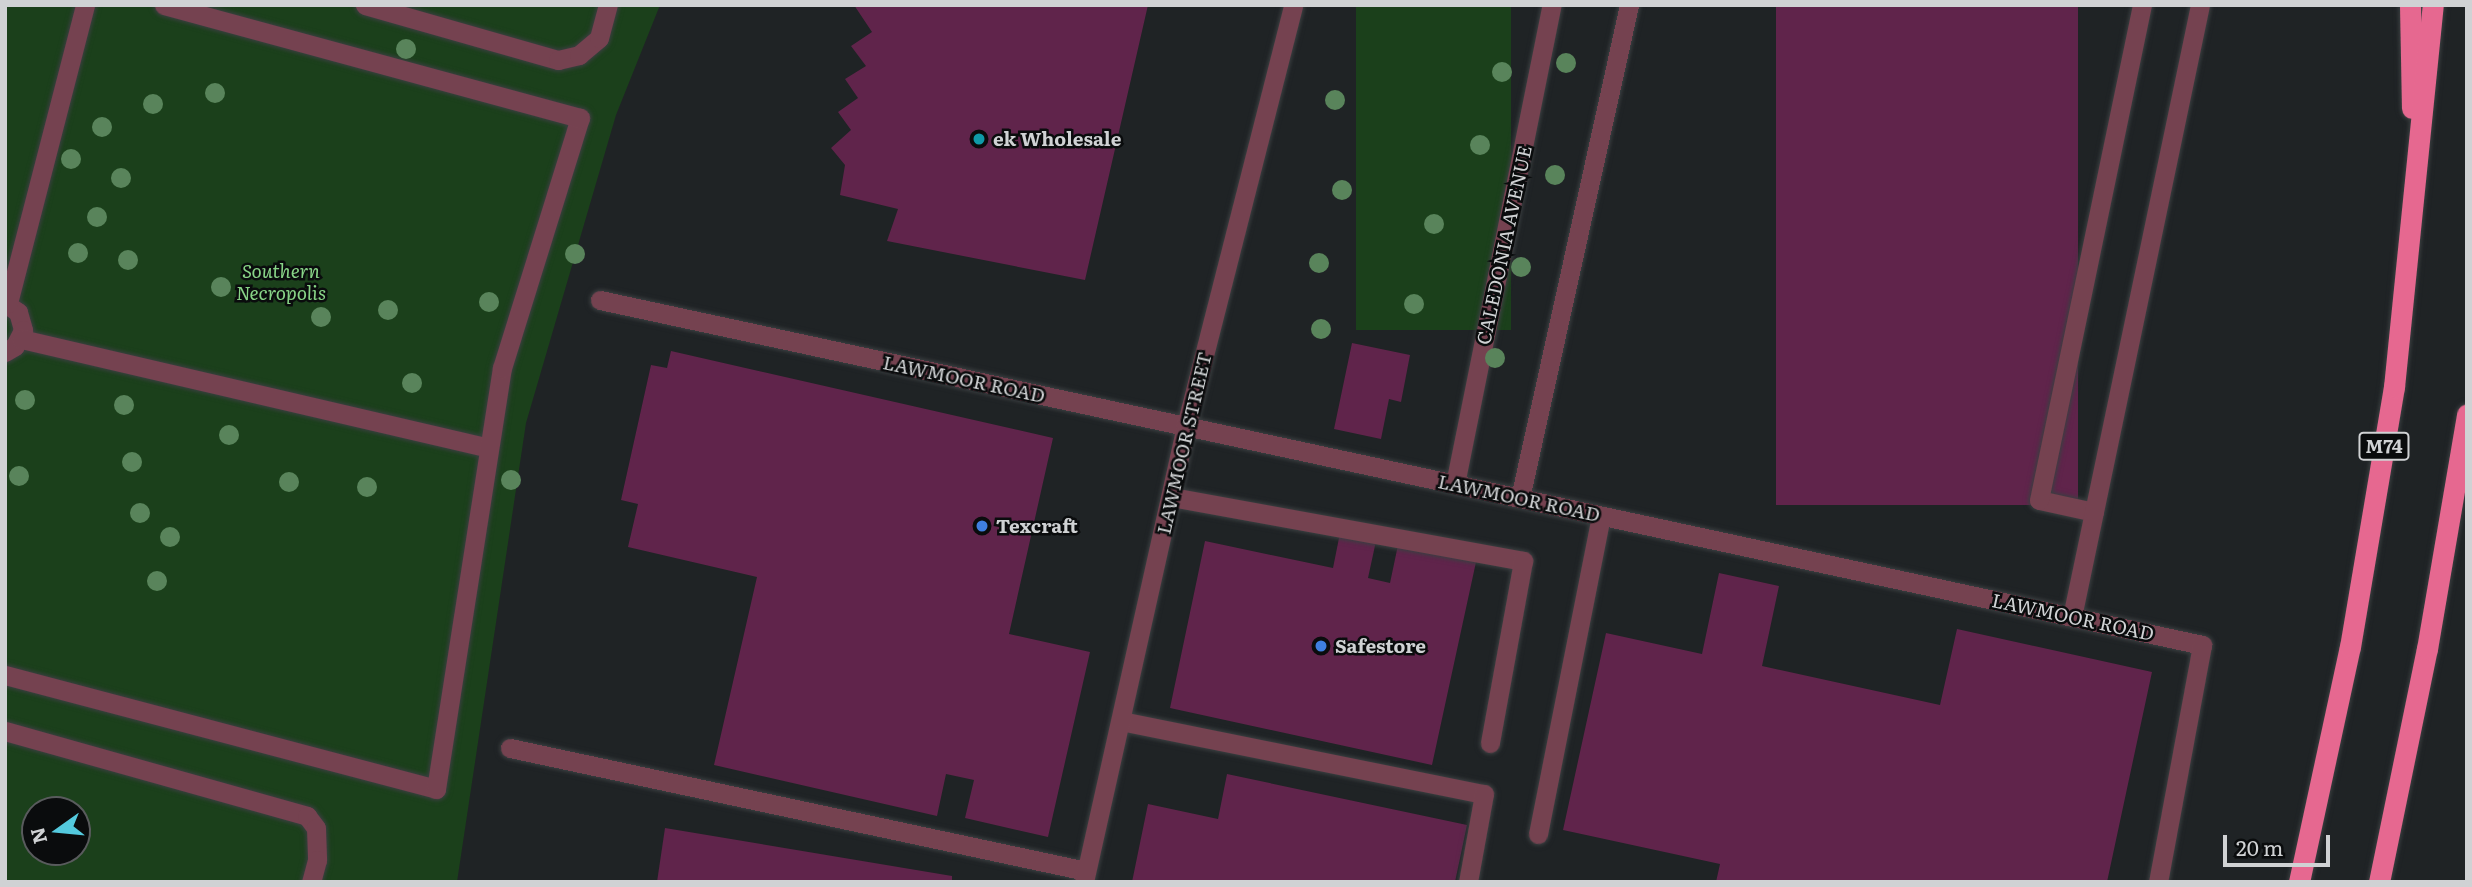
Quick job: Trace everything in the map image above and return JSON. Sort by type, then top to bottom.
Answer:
[{"type":"highway","name":"M74","points":[[2410,5],[2413,229]]},
{"type":"highway","name":"M74","points":[[2299,882],[2350,647],[2394,387],[2413,229],[2433,5]]},
{"type":"highway","points":[[2379,882],[2427,649],[2467,414]]},
{"type":"street","points":[[5,352],[21,339],[23,323],[6,303],[85,5]]},
{"type":"street","points":[[5,675],[436,789],[486,447],[522,296],[580,118],[164,5]]},
{"type":"street","points":[[365,5],[558,60],[579,55],[599,38],[608,5]]},
{"type":"street","name":"LAWMOOR STREET","points":[[1085,876],[1186,426],[1293,5]]},
{"type":"street","name":"CALEDONIA AVENUE","points":[[1455,484],[1552,5]]},
{"type":"street","points":[[1520,498],[1629,5]]},
{"type":"street","points":[[2094,512],[2039,500],[2142,5]]},
{"type":"street","points":[[2072,617],[2200,5]]},
{"type":"street","name":"LAWMOOR ROAD","points":[[600,300],[2202,645],[2158,882]]},
{"type":"street","points":[[21,339],[486,447]]},
{"type":"street","points":[[1172,497],[1523,561],[1490,743]]},
{"type":"street","points":[[1538,834],[1601,516]]},
{"type":"street","points":[[1121,721],[1483,794],[1468,882]]},
{"type":"street","points":[[5,731],[307,816],[317,836],[317,860],[311,882]]},
{"type":"street","points":[[510,748],[1085,876]]},
{"type":"green space","name":"Southern Necropolis","points":[[5,5],[660,5],[616,115],[526,423],[457,882],[5,882]]},
{"type":"green space","points":[[1356,5],[1511,5],[1511,330],[1356,330]]},
{"type":"building","name":"ek Wholesale","points":[[854,5],[1148,5],[1085,280],[887,241],[898,209],[840,195],[845,165],[831,148],[851,130],[838,112],[858,98],[845,79],[866,66],[851,46],[872,32]]},
{"type":"building","points":[[1776,5],[2078,5],[2078,505],[1776,505]]},
{"type":"building","points":[[1352,343],[1410,355],[1401,402],[1389,399],[1381,439],[1334,429]]},
{"type":"building","points":[[671,351],[1053,438],[1009,634],[1090,652],[1048,837],[965,818],[974,780],[946,774],[937,816],[714,765],[757,577],[628,547],[638,504],[621,500],[651,365],[667,368]]},
{"type":"building","name":"Safestore","points":[[1340,533],[1376,541],[1368,578],[1390,583],[1398,545],[1476,562],[1432,765],[1170,708],[1205,541],[1333,568]]},
{"type":"building","points":[[1719,573],[1779,586],[1762,666],[1940,705],[1957,629],[2152,672],[2107,882],[1716,882],[1720,864],[1563,830],[1606,633],[1702,654]]},
{"type":"building","points":[[1227,774],[1467,825],[1455,882],[1132,882],[1148,804],[1218,819]]},
{"type":"building","points":[[665,828],[952,876],[952,882],[657,882]]},
{"type":"place","name":"ek Wholesale","points":[[979,139]]},
{"type":"place","name":"Texcraft","points":[[982,526]]},
{"type":"place","name":"Safestore","points":[[1321,646]]}]
